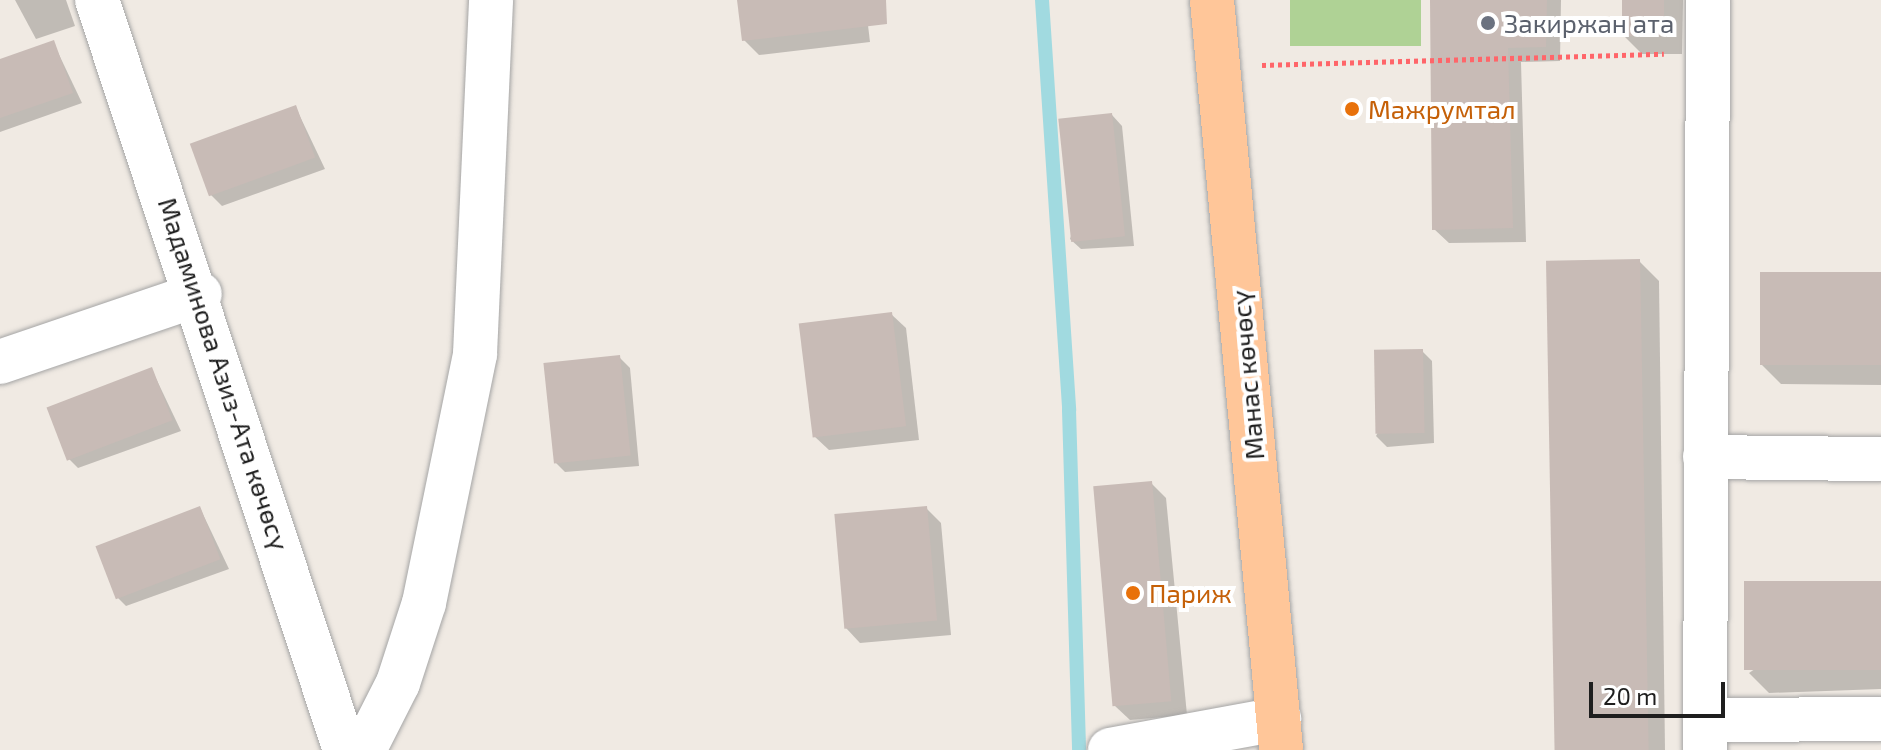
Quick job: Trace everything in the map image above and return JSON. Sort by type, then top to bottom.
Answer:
[{"type":"main road","name":"Манас көчөсү","points":[[1212,0],[1280,735]]},
{"type":"street","name":"Мадаминова Азиз-Ата көчөсү","points":[[97,0],[200,294],[345,750]]},
{"type":"street","points":[[364,750],[398,683],[424,603],[475,354],[491,0]]},
{"type":"street","points":[[1708,0],[1705,735],[1881,719]]},
{"type":"street","points":[[0,362],[200,294]]},
{"type":"street","points":[[1705,457],[1881,459]]},
{"type":"street","points":[[1110,750],[1175,739],[1280,735]]},
{"type":"path","points":[[1217,66],[1708,53]]},
{"type":"green space","points":[[1290,0],[1421,0],[1421,46],[1290,46]]},
{"type":"building","points":[[737,0],[886,0],[887,24],[742,41]]},
{"type":"building","points":[[1430,0],[1547,0],[1546,47],[1508,48],[1513,228],[1432,230]]},
{"type":"building","points":[[1622,0],[1664,0],[1664,36],[1622,36]]},
{"type":"building","points":[[54,40],[73,93],[0,118],[0,59]]},
{"type":"building","points":[[296,105],[315,158],[209,196],[190,144]]},
{"type":"building","points":[[1112,113],[1125,236],[1071,242],[1058,119]]},
{"type":"building","points":[[1640,259],[1649,750],[1555,750],[1546,261]]},
{"type":"building","points":[[1760,272],[1881,272],[1881,365],[1760,365]]},
{"type":"building","points":[[892,312],[906,426],[813,438],[799,323]]},
{"type":"building","points":[[1423,349],[1424,433],[1375,434],[1374,350]]},
{"type":"building","points":[[620,355],[631,455],[554,463],[543,363]]},
{"type":"building","points":[[152,367],[172,420],[67,461],[47,407]]},
{"type":"building","name":"Париж","points":[[1152,481],[1171,701],[1112,706],[1093,486]]},
{"type":"building","points":[[200,506],[220,559],[116,599],[95,546]]},
{"type":"building","points":[[927,506],[937,621],[844,629],[834,514]]},
{"type":"building","points":[[1744,581],[1881,581],[1881,670],[1744,670]]},
{"type":"waterway","points":[[1042,0],[1069,410],[1079,750]]},
{"type":"place","name":"Закиржан ата","points":[[1488,23]]},
{"type":"place","name":"Мажрумтал","points":[[1352,109]]},
{"type":"place","name":"Париж","points":[[1133,593]]}]
